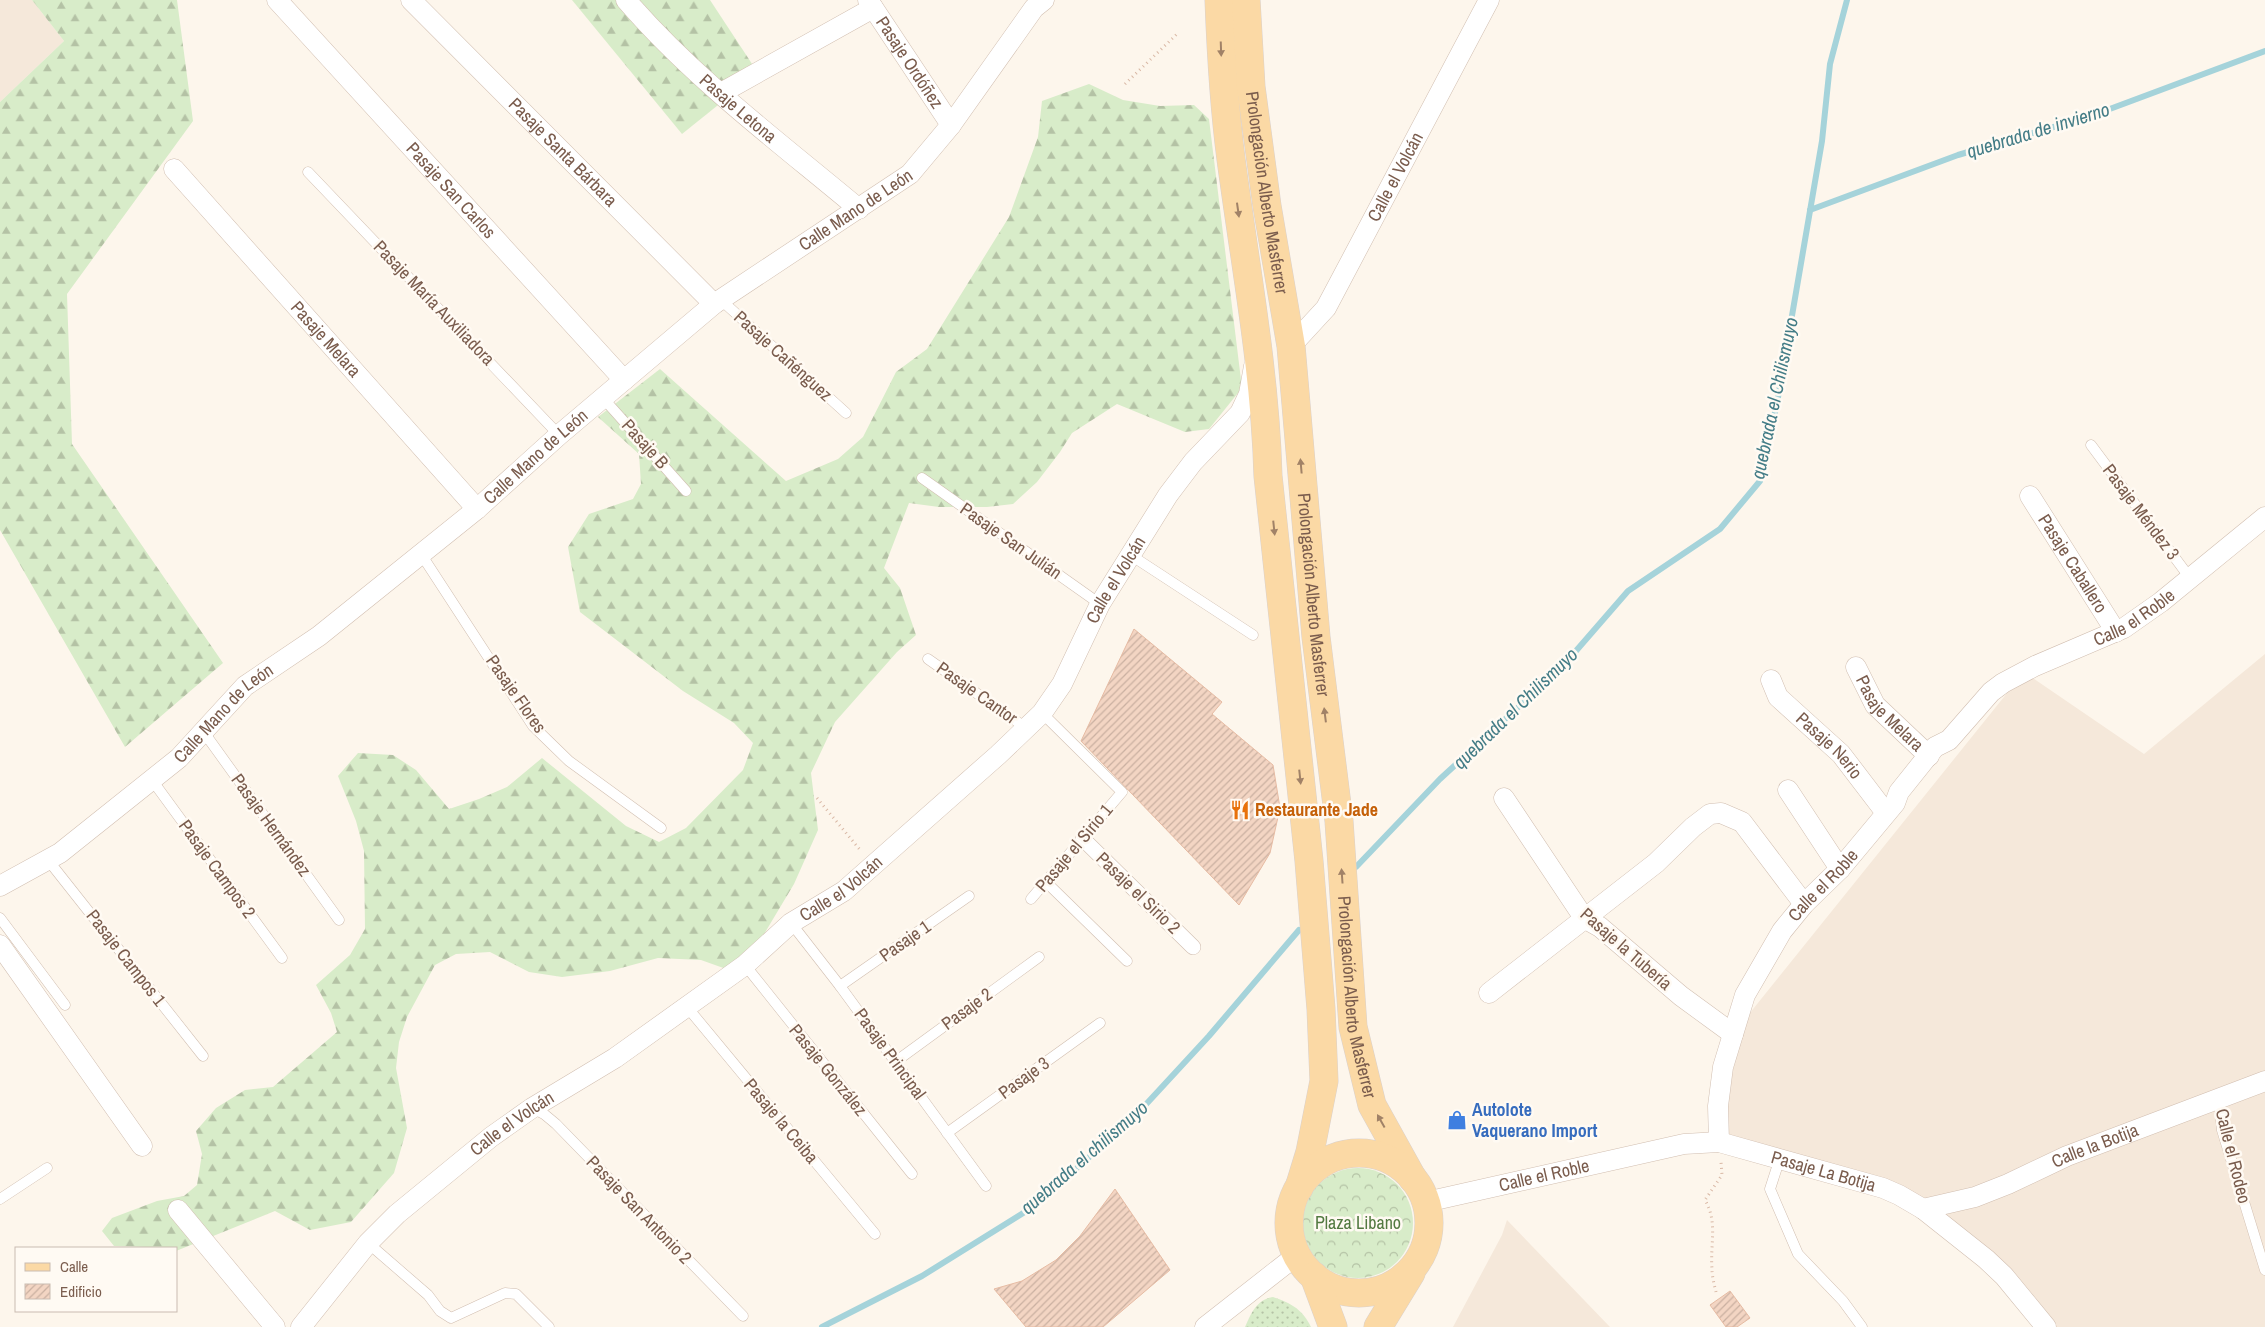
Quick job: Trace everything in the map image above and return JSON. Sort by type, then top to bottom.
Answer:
[{"type":"main road","name":"Prolongación Alberto Masferrer","points":[[1219,0],[1222,80],[1266,414],[1268,476],[1309,861],[1321,1009],[1324,1081],[1310,1152],[1299,1188]]},
{"type":"main road","name":"Prolongación Alberto Masferrer","points":[[1246,0],[1251,87],[1267,206],[1291,346],[1316,637],[1338,821],[1353,1027],[1372,1105],[1413,1179]]},
{"type":"main road","points":[[1334,1327],[1314,1276],[1297,1255],[1289,1228],[1290,1214],[1299,1188],[1316,1167],[1328,1160],[1354,1153],[1380,1156],[1404,1169],[1413,1179],[1426,1202],[1429,1229],[1421,1255],[1378,1327]]},
{"type":"main road","points":[[1314,1276],[1338,1290],[1365,1293],[1392,1285],[1413,1267],[1421,1255]]},
{"type":"street","name":"Pasaje San Carlos","points":[[277,0],[624,380]]},
{"type":"street","name":"Pasaje Santa Bárbara","points":[[411,0],[718,302]]},
{"type":"street","name":"Pasaje Letona","points":[[626,0],[651,29],[721,93],[859,209]]},
{"type":"street","name":"Calle Mano de León","points":[[0,886],[60,853],[152,780],[179,758],[245,686],[319,636],[477,510],[559,435],[718,302],[910,174],[951,125],[1034,8],[1042,0]]},
{"type":"street","name":"Calle el Volcán","points":[[1291,346],[1326,308],[1490,0]]},
{"type":"street","points":[[721,93],[871,4]]},
{"type":"street","name":"Pasaje Ordóñez","points":[[871,4],[951,125]]},
{"type":"street","name":"Pasaje Melara","points":[[174,169],[477,510]]},
{"type":"street","name":"Calle el Volcán","points":[[301,1327],[368,1243],[404,1208],[491,1137],[532,1108],[615,1058],[745,965],[791,923],[844,891],[874,867],[998,756],[1042,713],[1062,684],[1100,604],[1132,556],[1168,494],[1193,462],[1240,413],[1249,394],[1258,345]]},
{"type":"street","name":"Pasaje Caballero","points":[[2030,496],[2116,632]]},
{"type":"street","name":"Calle el Roble","points":[[1426,1202],[1684,1144],[1719,1142],[1718,1106],[1723,1067],[1745,996],[1782,932],[1804,904],[1840,869],[1898,798],[1899,792],[1935,747],[1949,740],[1991,692],[2003,683],[2034,666],[2116,632],[2161,602],[2265,517]]},
{"type":"street","name":"Pasaje Melara","points":[[1856,666],[1875,705],[1929,756]]},
{"type":"street","name":"Pasaje Nerio","points":[[1771,680],[1778,697],[1842,754],[1886,813]]},
{"type":"street","points":[[1788,790],[1840,869]]},
{"type":"street","name":"Pasaje la Tubería","points":[[1504,798],[1584,918],[1600,928],[1681,996],[1733,1034]]},
{"type":"street","points":[[1489,993],[1656,863],[1693,827],[1710,814],[1721,813],[1742,822],[1804,904]]},
{"type":"street","name":"Pasaje el Sirio 2","points":[[1082,839],[1192,947]]},
{"type":"street","points":[[0,946],[142,1146]]},
{"type":"street","name":"Calle la Botija","points":[[1923,1209],[1975,1197],[2068,1156],[2265,1081]]},
{"type":"street","name":"Pasaje La Botija","points":[[1719,1142],[1883,1188],[1923,1209],[2004,1276],[2046,1327]]},
{"type":"street","points":[[178,1210],[275,1327]]},
{"type":"street","points":[[1205,1327],[1297,1255]]},
{"type":"lane","name":"Pasaje María Auxiliadora","points":[[308,172],[559,435]]},
{"type":"lane","name":"Pasaje Cañénguez","points":[[718,302],[846,413]]},
{"type":"lane","name":"Pasaje B","points":[[603,398],[686,491]]},
{"type":"lane","name":"Pasaje Méndez 3","points":[[2091,445],[2190,578]]},
{"type":"lane","name":"Pasaje San Julián","points":[[922,478],[1100,604]]},
{"type":"lane","name":"Pasaje Flores","points":[[421,554],[533,726],[570,761],[661,828]]},
{"type":"lane","points":[[1132,556],[1253,635]]},
{"type":"lane","name":"Pasaje Cantor","points":[[928,659],[1026,728]]},
{"type":"lane","name":"Pasaje el Sirio 1","points":[[1031,899],[1122,792],[1042,713]]},
{"type":"lane","name":"Pasaje Hernández","points":[[203,731],[339,920]]},
{"type":"lane","name":"Pasaje Campos 2","points":[[152,780],[282,958]]},
{"type":"lane","name":"Pasaje Campos 1","points":[[48,860],[203,1056]]},
{"type":"lane","points":[[1046,882],[1127,961]]},
{"type":"lane","name":"Pasaje 1","points":[[840,986],[969,896]]},
{"type":"lane","points":[[0,918],[65,1005]]},
{"type":"lane","name":"Pasaje Principal","points":[[791,923],[840,986],[986,1186]]},
{"type":"lane","name":"Pasaje 2","points":[[895,1062],[1039,957]]},
{"type":"lane","name":"Pasaje González","points":[[745,965],[912,1174]]},
{"type":"lane","name":"Pasaje la Ceiba","points":[[687,1007],[875,1234]]},
{"type":"lane","name":"Pasaje 3","points":[[947,1133],[1100,1023]]},
{"type":"lane","name":"Calle el Rodeo","points":[[2218,1098],[2222,1130],[2265,1270]]},
{"type":"lane","name":"Pasaje San Antonio 2","points":[[532,1108],[544,1114],[556,1124],[743,1316]]},
{"type":"lane","points":[[1780,1158],[1770,1189],[1798,1254],[1843,1301],[1862,1327]]},
{"type":"lane","points":[[0,1199],[47,1168]]},
{"type":"lane","points":[[368,1243],[428,1295],[440,1311],[451,1318],[506,1293],[516,1294],[549,1327]]},
{"type":"path","points":[[1125,84],[1177,34]]},
{"type":"path","points":[[817,798],[874,867]]},
{"type":"path","points":[[1716,1292],[1712,1269],[1714,1225],[1712,1212],[1705,1200],[1722,1175],[1719,1142]]},
{"type":"shaded area","points":[[0,0],[32,0],[64,41],[0,102]]},
{"type":"shaded area","points":[[2265,654],[2265,1327],[2050,1327],[2025,1286],[1923,1209],[1719,1142],[1733,1034],[2024,672],[2144,754]]},
{"type":"shaded area","points":[[1507,1220],[1610,1327],[1453,1327],[1502,1235]]},
{"type":"green space","points":[[32,0],[177,0],[193,121],[67,294],[72,444],[223,663],[125,747],[0,530],[0,102],[64,41]]},
{"type":"green space","points":[[572,0],[710,0],[758,73],[682,134]]},
{"type":"green space","points":[[1089,84],[1123,100],[1160,106],[1194,105],[1209,119],[1242,388],[1209,429],[1185,432],[1117,404],[1072,433],[1037,482],[1013,504],[987,507],[939,507],[909,503],[884,568],[900,588],[916,635],[897,652],[835,722],[811,773],[818,830],[794,884],[757,946],[729,970],[701,960],[658,958],[610,971],[562,977],[529,972],[490,952],[456,954],[435,965],[407,1017],[399,1042],[396,1068],[407,1128],[394,1173],[351,1222],[310,1230],[275,1211],[178,1250],[178,1247],[114,1246],[102,1231],[112,1218],[157,1201],[184,1196],[197,1185],[202,1154],[196,1131],[216,1108],[245,1090],[273,1087],[337,1032],[331,1013],[316,985],[350,955],[365,929],[364,851],[356,821],[338,776],[358,753],[393,755],[416,770],[449,809],[507,787],[542,758],[626,826],[659,842],[686,828],[743,770],[753,743],[734,723],[683,691],[580,612],[568,547],[589,514],[633,499],[641,484],[639,454],[598,417],[660,369],[786,481],[838,459],[863,437],[896,372],[927,349],[1009,217],[1038,137],[1042,101]]},
{"type":"green space","name":"Plaza Libano","points":[[1358,1168],[1379,1172],[1397,1184],[1409,1202],[1413,1223],[1409,1244],[1397,1262],[1379,1274],[1358,1278],[1337,1274],[1319,1262],[1307,1244],[1303,1223],[1307,1202],[1319,1184],[1337,1172]]},
{"type":"green space","points":[[1273,1297],[1300,1311],[1311,1327],[1245,1327],[1252,1312],[1259,1304],[1267,1298]]},
{"type":"building","points":[[1134,629],[1222,702],[1212,714],[1273,765],[1280,808],[1270,853],[1239,905],[1081,741]]},
{"type":"building","points":[[1115,1189],[1170,1270],[1103,1327],[1026,1327],[994,1289],[1022,1281],[1056,1260],[1080,1236]]},
{"type":"building","points":[[1730,1291],[1750,1318],[1737,1327],[1726,1327],[1710,1305]]},
{"type":"waterway","name":"quebrada el Chilismuyo","points":[[1356,867],[1440,779],[1562,667],[1628,591],[1720,529],[1760,481],[1777,403],[1822,141],[1830,64],[1847,0]]},
{"type":"waterway","name":"quebrada de invierno","points":[[1810,210],[1958,155],[2091,116],[2265,51]]},
{"type":"waterway","name":"quebrada el chilismuyo","points":[[822,1327],[922,1276],[1036,1205],[1138,1113],[1209,1036],[1299,930]]},
{"type":"place","name":"Restaurante Jade","points":[[1240,810]]},
{"type":"place","name":"Autolote Vaquerano Import","points":[[1457,1120]]}]
